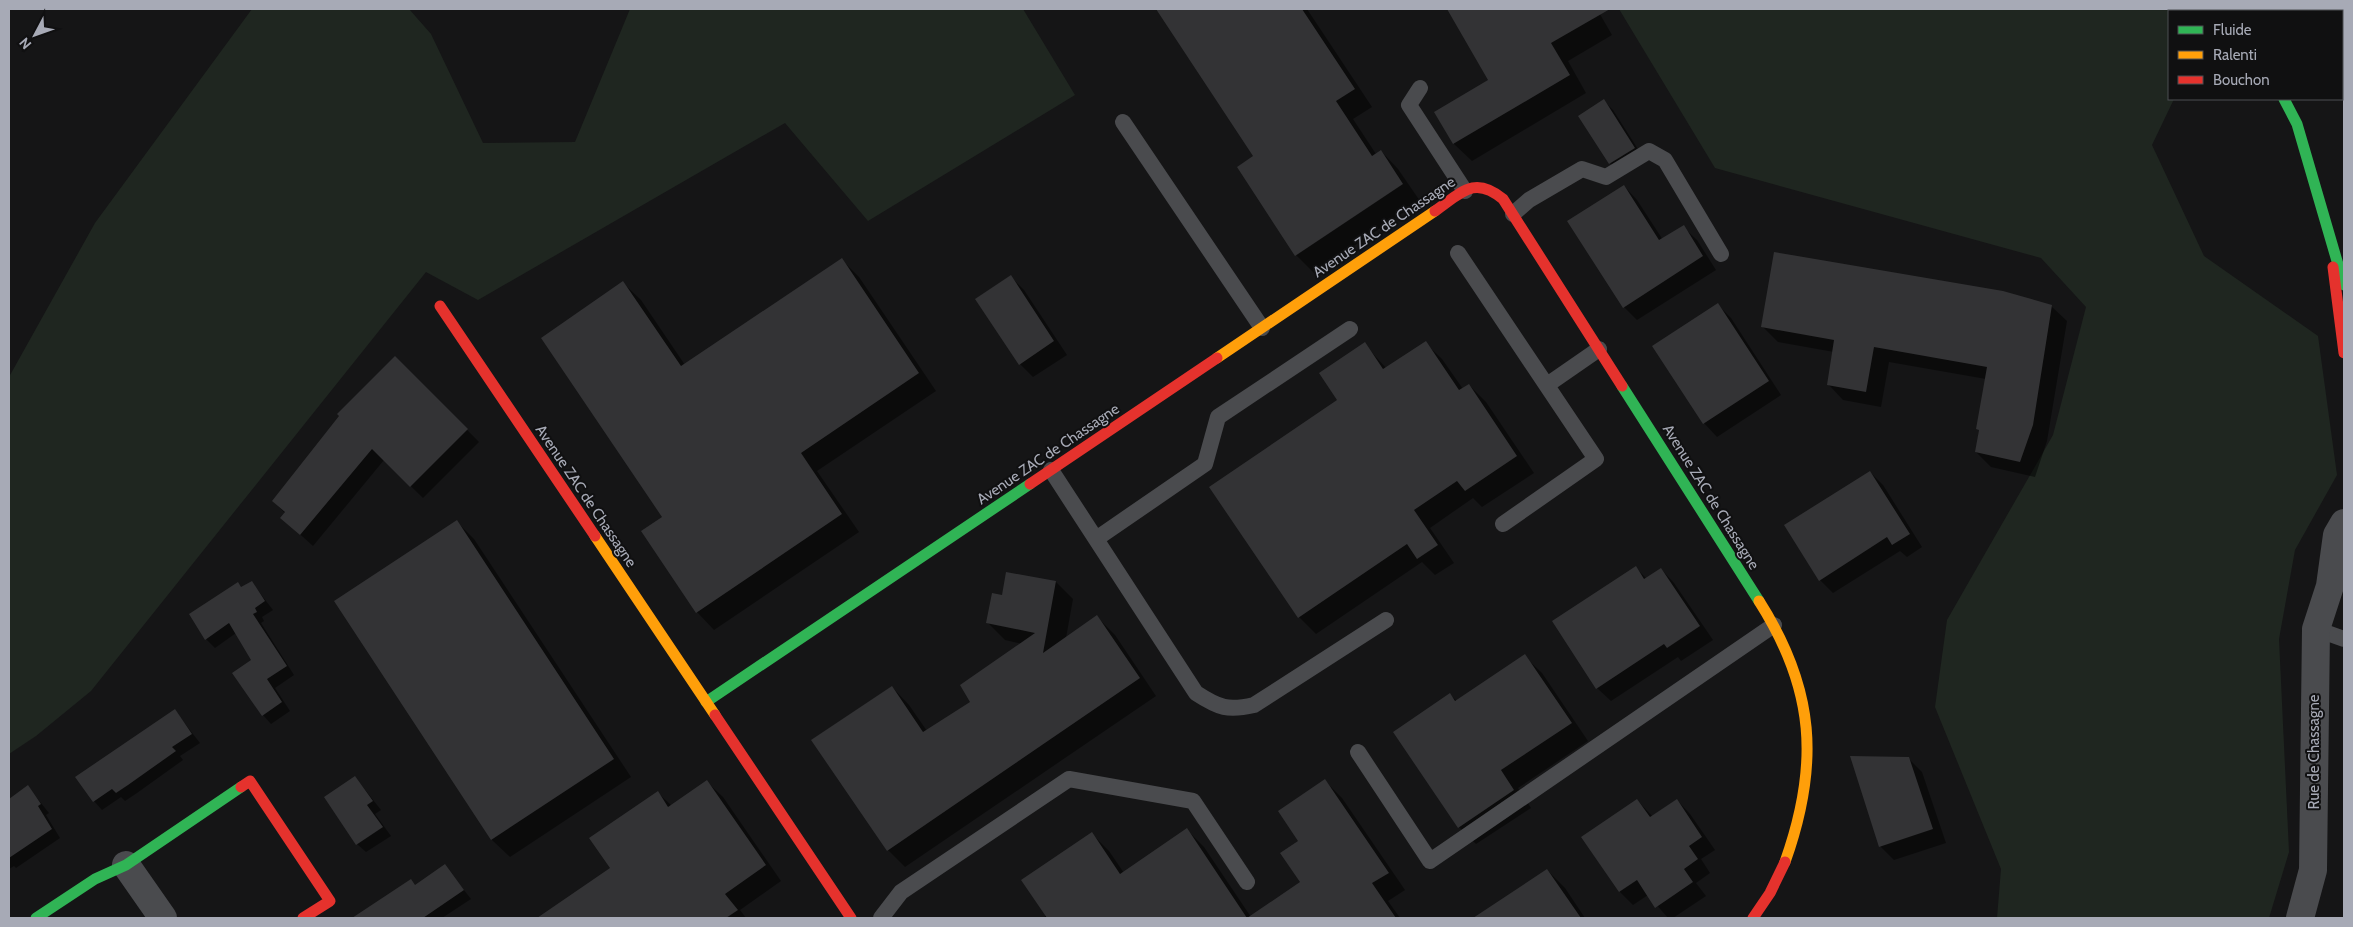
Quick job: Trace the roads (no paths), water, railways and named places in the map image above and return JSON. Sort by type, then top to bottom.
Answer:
[{"type":"street","points":[[2285,100],[2298,124],[2344,285]]},
{"type":"street","name":"Avenue ZAC de Chassagne","points":[[706,702],[1465,191],[1479,184],[1488,187],[1504,199],[1774,625],[1786,647],[1798,679],[1806,716],[1807,762],[1802,808],[1793,843],[1775,885],[1753,918]]},
{"type":"street","points":[[2327,221],[2344,353]]},
{"type":"street","name":"Avenue ZAC de Chassagne","points":[[440,306],[851,918]]},
{"type":"street","name":"Rue de Chassagne","points":[[2300,918],[2313,870],[2316,630],[2337,576],[2337,535],[2344,523]]},
{"type":"street","points":[[36,918],[94,879],[126,865],[250,782],[330,901],[302,918]]},
{"type":"street","points":[[126,865],[163,918]]},
{"type":"lane","points":[[1420,88],[1409,105],[1465,191]]},
{"type":"lane","points":[[1123,122],[1262,328]]},
{"type":"lane","points":[[1513,214],[1529,200],[1582,168],[1606,177],[1649,151],[1665,160],[1721,254]]},
{"type":"lane","points":[[1458,254],[1596,459],[1503,524]]},
{"type":"lane","points":[[1096,539],[1205,464],[1218,417],[1350,329]]},
{"type":"lane","points":[[1547,385],[1599,349]]},
{"type":"lane","points":[[1051,470],[1196,693],[1215,706],[1234,710],[1254,705],[1386,620]]},
{"type":"lane","points":[[1358,752],[1430,861],[1774,625]]},
{"type":"lane","points":[[2316,630],[2344,639]]},
{"type":"lane","points":[[880,918],[901,892],[1069,780],[1193,800],[1247,882]]}]
